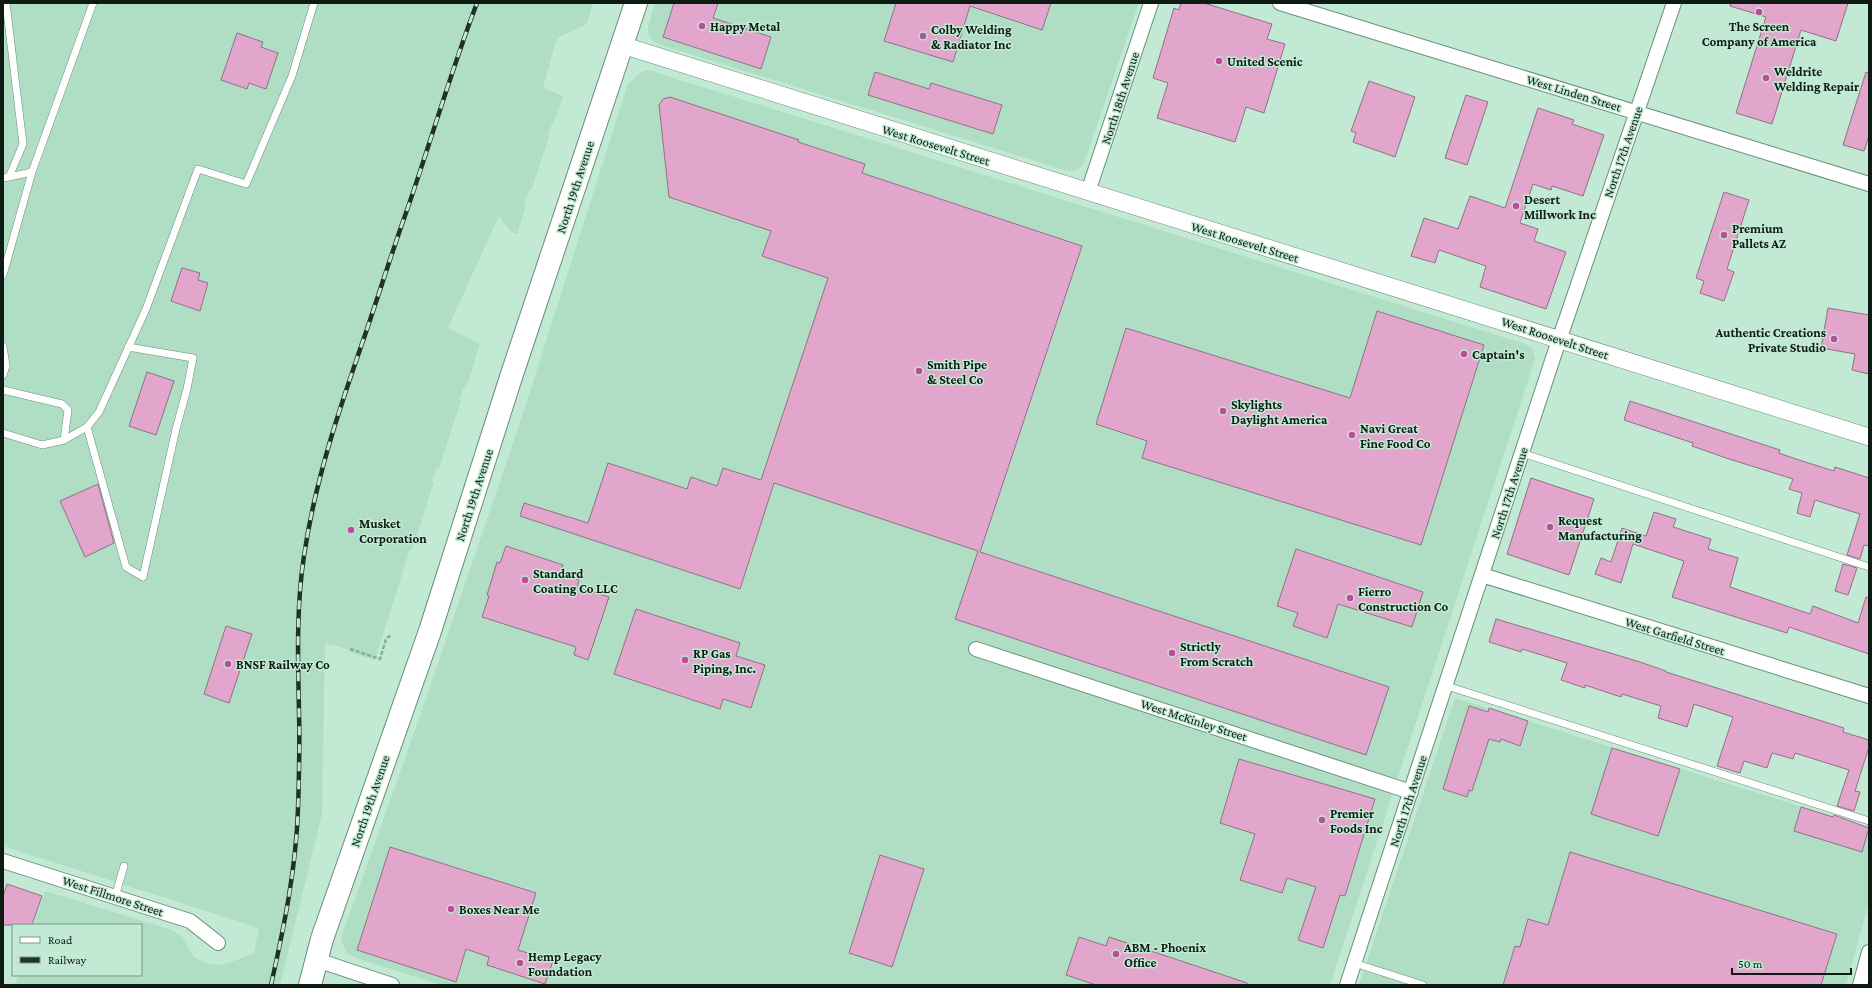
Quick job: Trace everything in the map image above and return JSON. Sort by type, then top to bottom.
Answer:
[{"type":"main road","name":"North 19th Avenue","points":[[310,985],[322,939],[430,632],[512,374],[636,3]]},
{"type":"street","name":"North 18th Avenue","points":[[1088,192],[1151,3]]},
{"type":"street","name":"West Linden Street","points":[[1280,3],[1869,184]]},
{"type":"street","name":"North 17th Avenue","points":[[1348,985],[1522,453],[1674,3]]},
{"type":"street","name":"West Roosevelt Street","points":[[622,45],[1869,437]]},
{"type":"street","name":"West Garfield Street","points":[[1482,575],[1869,696]]},
{"type":"street","name":"West McKinley Street","points":[[976,648],[1411,792]]},
{"type":"street","name":"West Fillmore Street","points":[[3,861],[190,921],[218,943]]},
{"type":"street","points":[[1860,985],[1869,952]]},
{"type":"street","points":[[317,960],[392,985]]},
{"type":"lane","points":[[6,3],[23,144],[6,177]]},
{"type":"lane","points":[[3,274],[32,172],[93,3]]},
{"type":"lane","points":[[3,433],[42,445],[64,440],[87,427],[99,412],[146,309],[198,169],[246,184],[292,76],[314,3]]},
{"type":"lane","points":[[6,177],[32,172]]},
{"type":"lane","points":[[3,346],[3,374]]},
{"type":"lane","points":[[87,427],[126,567],[143,577],[193,358],[128,347]]},
{"type":"lane","points":[[3,390],[62,404],[68,410],[64,440]]},
{"type":"lane","points":[[1522,453],[1869,567]]},
{"type":"lane","points":[[1446,686],[1869,821]]},
{"type":"lane","points":[[115,897],[124,866]]},
{"type":"lane","points":[[1354,963],[1422,985]]},
{"type":"path","points":[[350,649],[380,659],[386,639],[391,635]]},
{"type":"shaded area","points":[[3,3],[593,3],[587,24],[557,38],[543,88],[563,96],[554,123],[552,123],[549,137],[531,191],[529,190],[524,205],[526,206],[517,234],[511,232],[499,216],[448,328],[480,344],[466,388],[464,387],[459,400],[461,401],[439,468],[437,468],[432,481],[434,482],[412,550],[410,549],[375,660],[349,652],[349,650],[334,645],[325,644],[322,814],[280,985],[15,985],[18,976],[142,976],[142,924],[34,924],[45,891],[172,930],[182,937],[194,957],[205,963],[219,965],[254,953],[259,928],[3,846]]},
{"type":"shaded area","points":[[655,3],[1139,3],[1085,160],[1081,167],[1075,171],[1068,171],[664,46],[652,41],[648,34],[648,27]]},
{"type":"shaded area","points":[[648,70],[1525,344],[1532,348],[1535,359],[1330,985],[441,985],[359,959],[348,954],[344,948],[341,938],[413,736],[519,426],[628,84],[641,72]]},
{"type":"shaded area","points":[[1455,698],[1869,828],[1869,902],[1846,985],[1359,985]]},
{"type":"building","name":"Happy Metal","points":[[674,3],[718,3],[713,18],[771,37],[761,69],[663,37]]},
{"type":"building","points":[[896,3],[1051,3],[1042,30],[970,6],[953,62],[884,41]]},
{"type":"building","name":"United Scenic","points":[[1181,3],[1204,3],[1272,24],[1267,39],[1285,44],[1264,113],[1246,107],[1235,142],[1157,118],[1168,83],[1153,78],[1174,8],[1179,10]]},
{"type":"building","points":[[1731,3],[1848,3],[1836,41],[1801,30],[1772,124],[1736,113],[1766,17],[1730,6]]},
{"type":"building","points":[[237,33],[263,42],[261,47],[278,53],[266,89],[249,83],[247,89],[221,80]]},
{"type":"building","points":[[875,72],[929,89],[931,83],[1002,105],[993,134],[868,95]]},
{"type":"building","points":[[1866,72],[1869,73],[1869,136],[1864,151],[1843,145]]},
{"type":"building","points":[[1369,81],[1415,97],[1395,157],[1353,142],[1356,133],[1351,131]]},
{"type":"building","points":[[1466,95],[1488,102],[1467,165],[1445,158]]},
{"type":"building","name":"Smith Pipe & Steel Co","points":[[670,97],[799,140],[798,142],[865,164],[862,173],[1082,246],[980,552],[1389,687],[1366,755],[955,619],[978,551],[774,483],[740,589],[520,516],[524,503],[588,523],[608,463],[687,489],[691,477],[717,486],[723,468],[761,480],[828,278],[762,256],[771,231],[669,197],[659,105],[663,99]]},
{"type":"building","points":[[1538,108],[1574,120],[1572,124],[1604,135],[1583,196],[1552,186],[1551,190],[1533,184],[1520,223],[1538,229],[1534,241],[1566,252],[1546,309],[1480,287],[1486,266],[1439,250],[1435,263],[1411,256],[1424,218],[1458,229],[1470,196],[1505,208]]},
{"type":"building","name":"Premium Pallets AZ","points":[[1724,192],[1749,200],[1727,269],[1734,272],[1724,301],[1700,293],[1704,281],[1696,278]]},
{"type":"building","points":[[182,268],[200,273],[198,280],[208,283],[200,311],[171,301]]},
{"type":"building","points":[[1828,308],[1869,315],[1869,374],[1852,370],[1855,354],[1821,348]]},
{"type":"building","points":[[1377,311],[1484,345],[1421,545],[1142,458],[1147,441],[1096,424],[1126,328],[1350,398]]},
{"type":"building","points":[[147,372],[174,381],[156,435],[129,426]]},
{"type":"building","points":[[1630,401],[1780,450],[1779,453],[1796,459],[1834,471],[1835,467],[1869,478],[1869,546],[1864,545],[1860,559],[1847,555],[1860,514],[1815,500],[1810,517],[1797,513],[1802,493],[1789,489],[1793,479],[1726,458],[1692,446],[1693,443],[1624,420]]},
{"type":"building","name":"Request Manufacturing","points":[[1531,478],[1594,499],[1569,575],[1507,554]]},
{"type":"building","points":[[98,484],[114,543],[85,557],[60,501]]},
{"type":"building","points":[[1654,512],[1676,519],[1673,527],[1711,539],[1708,549],[1738,558],[1730,587],[1810,614],[1813,606],[1858,623],[1866,597],[1869,598],[1869,654],[1789,627],[1787,633],[1672,597],[1684,561],[1633,544],[1621,583],[1595,574],[1601,558],[1611,562],[1622,528],[1646,536]]},
{"type":"building","points":[[506,546],[563,565],[560,574],[579,580],[577,587],[609,597],[588,660],[574,655],[576,647],[482,617],[489,596],[487,595],[497,562],[500,563]]},
{"type":"building","name":"Fierro Construction Co","points":[[1296,549],[1423,592],[1412,627],[1338,604],[1327,638],[1293,626],[1298,613],[1277,606]]},
{"type":"building","points":[[1843,564],[1857,568],[1848,595],[1835,591]]},
{"type":"building","name":"RP Gas Piping, Inc.","points":[[636,609],[740,643],[736,656],[765,665],[751,708],[723,699],[720,709],[614,674]]},
{"type":"building","points":[[1496,619],[1637,661],[1666,672],[1844,728],[1843,732],[1869,740],[1869,747],[1855,791],[1860,792],[1854,811],[1837,806],[1849,770],[1795,753],[1793,759],[1772,753],[1767,768],[1744,761],[1740,773],[1717,766],[1733,717],[1694,704],[1687,727],[1658,718],[1661,706],[1622,694],[1621,697],[1585,685],[1585,688],[1561,680],[1567,663],[1522,649],[1521,652],[1489,642]]},
{"type":"building","name":"BNSF Railway Co","points":[[226,626],[252,634],[229,703],[204,694]]},
{"type":"building","points":[[1469,706],[1488,712],[1489,708],[1528,721],[1520,746],[1501,739],[1500,742],[1489,739],[1472,791],[1469,790],[1467,797],[1443,789]]},
{"type":"building","points":[[1612,748],[1680,769],[1658,836],[1591,814]]},
{"type":"building","name":"Premier Foods Inc","points":[[1239,759],[1375,799],[1345,896],[1340,895],[1323,948],[1298,940],[1316,887],[1287,878],[1282,893],[1240,880],[1255,834],[1220,823]]},
{"type":"building","points":[[1801,807],[1833,817],[1834,815],[1869,828],[1862,852],[1794,831]]},
{"type":"building","name":"Boxes Near Me","points":[[390,847],[536,893],[518,950],[553,961],[545,984],[487,965],[489,957],[466,949],[456,982],[357,950]]},
{"type":"building","points":[[1570,852],[1837,934],[1821,985],[1503,985],[1515,946],[1520,947],[1528,919],[1548,925]]},
{"type":"building","points":[[880,855],[924,869],[892,967],[849,953]]},
{"type":"building","points":[[7,884],[42,896],[32,924],[3,925],[3,897]]},
{"type":"building","name":"ABM - Phoenix Office","points":[[1079,937],[1106,946],[1109,937],[1247,983],[1247,985],[1096,985],[1066,975]]},
{"type":"railway","points":[[271,985],[289,898],[297,831],[299,749],[299,615],[301,576],[309,528],[329,444],[458,54],[477,3]]},
{"type":"place","name":"The Screen Company of America","points":[[1759,12]]},
{"type":"place","name":"Happy Metal","points":[[702,26]]},
{"type":"place","name":"Colby Welding & Radiator Inc","points":[[923,36]]},
{"type":"place","name":"United Scenic","points":[[1219,61]]},
{"type":"place","name":"Weldrite Welding Repair","points":[[1766,78]]},
{"type":"place","name":"Desert Millwork Inc","points":[[1516,206]]},
{"type":"place","name":"Premium Pallets AZ","points":[[1724,235]]},
{"type":"place","name":"Authentic Creations Private Studio","points":[[1834,339]]},
{"type":"place","name":"Captain's","points":[[1464,354]]},
{"type":"place","name":"Smith Pipe & Steel Co","points":[[919,371]]},
{"type":"place","name":"Skylights Daylight America","points":[[1223,411]]},
{"type":"place","name":"Navi Great Fine Food Co","points":[[1352,435]]},
{"type":"place","name":"Request Manufacturing","points":[[1550,527]]},
{"type":"place","name":"Musket Corporation","points":[[351,530]]},
{"type":"place","name":"Standard Coating Co LLC","points":[[525,580]]},
{"type":"place","name":"Fierro Construction Co","points":[[1350,598]]},
{"type":"place","name":"Strictly From Scratch","points":[[1172,653]]},
{"type":"place","name":"RP Gas Piping, Inc.","points":[[685,660]]},
{"type":"place","name":"BNSF Railway Co","points":[[228,664]]},
{"type":"place","name":"Premier Foods Inc","points":[[1322,820]]},
{"type":"place","name":"Boxes Near Me","points":[[451,909]]},
{"type":"place","name":"ABM - Phoenix Office","points":[[1116,954]]},
{"type":"place","name":"Hemp Legacy Foundation","points":[[520,963]]}]
